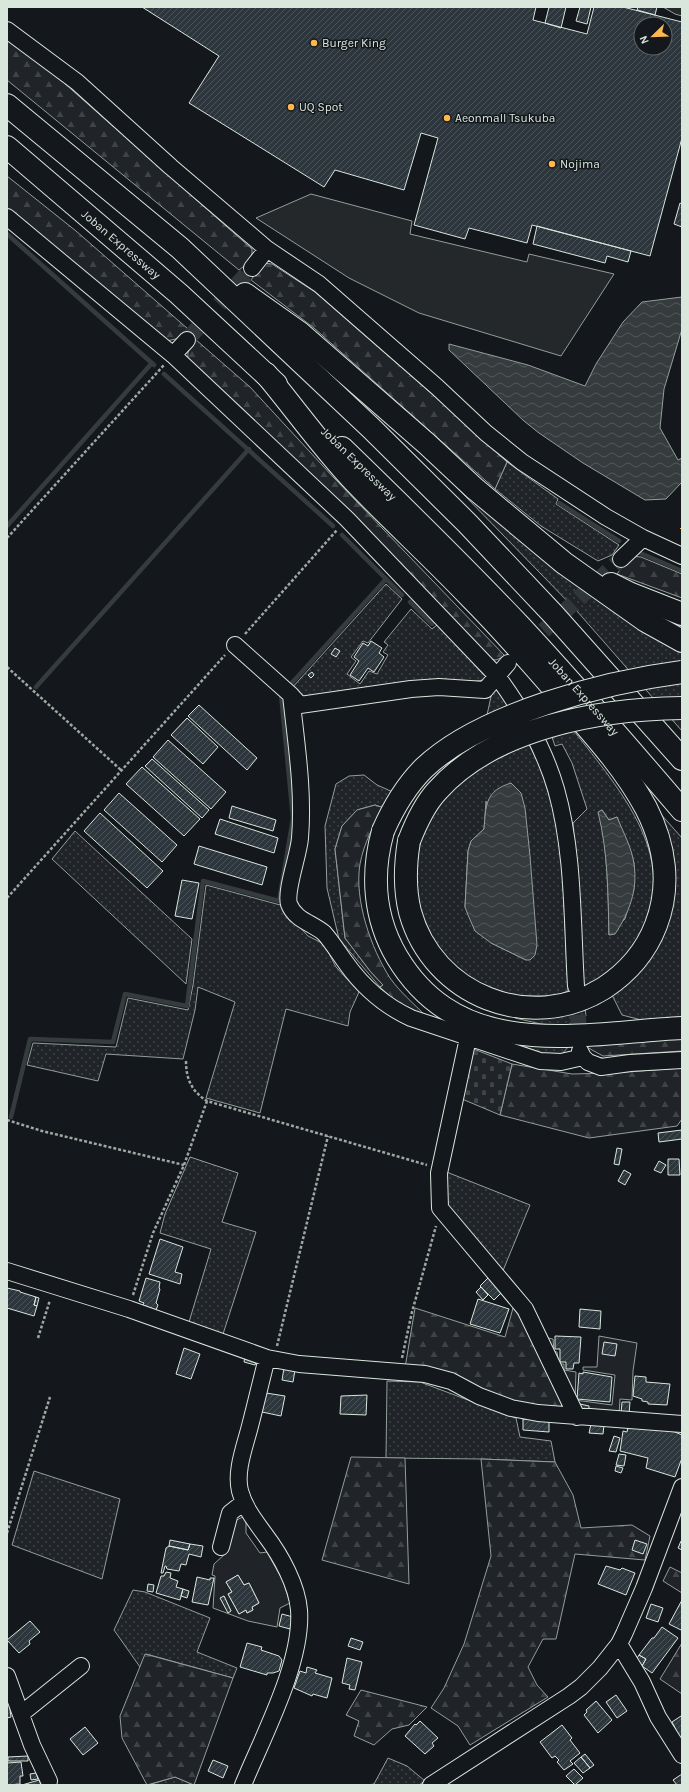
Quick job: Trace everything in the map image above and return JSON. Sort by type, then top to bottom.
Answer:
[{"type":"highway","points":[[7,105],[180,248],[372,428],[467,523],[563,625],[682,759]]},
{"type":"highway","name":"Joban Expressway","points":[[7,147],[179,294],[266,374],[436,539],[520,627],[591,705],[682,810]]},
{"type":"highway","points":[[180,248],[300,332],[474,488],[587,581],[646,621],[682,641]]},
{"type":"highway","points":[[266,374],[352,479],[472,598],[550,683],[597,738],[624,773],[646,809],[661,847],[665,870],[665,890],[662,908],[656,927],[638,958],[626,971],[608,986],[584,999],[566,1005],[543,1008],[510,1005],[490,1000],[453,978],[438,963],[426,947],[417,931],[407,897],[405,879],[409,841],[416,822],[425,806],[436,792],[463,766],[496,747],[535,731],[576,720],[620,713],[682,708]]},
{"type":"highway","points":[[536,540],[631,594],[682,614]]},
{"type":"highway","points":[[682,672],[626,682],[560,699],[474,733],[454,745],[424,769],[401,797],[391,814],[383,831],[378,851],[376,886],[379,912],[392,950],[414,981],[427,995],[442,1007],[477,1024],[516,1034],[562,1036],[682,1028]]},
{"type":"street","points":[[7,30],[77,82],[171,167],[267,249],[325,289],[437,387],[486,433],[522,462],[567,492],[644,538],[682,556]]},
{"type":"street","points":[[7,217],[173,355],[347,520],[497,676],[516,702],[538,743],[549,767],[556,789],[568,845],[576,986]]},
{"type":"street","points":[[252,268],[267,249]]},
{"type":"street","points":[[173,355],[187,340]]},
{"type":"street","points":[[621,559],[644,538]]},
{"type":"street","points":[[235,645],[291,695],[300,705],[411,689],[439,687],[485,690],[508,663]]},
{"type":"street","points":[[291,695],[302,811],[300,841],[290,890],[289,904],[303,922],[317,927],[324,932],[365,986],[386,1005],[411,1018],[540,1061],[561,1062],[582,1054],[588,1062],[601,1067],[630,1063],[682,1060]]},
{"type":"street","points":[[468,1038],[440,1168],[440,1208],[525,1309],[577,1417]]},
{"type":"street","points":[[7,1271],[128,1309],[271,1359],[299,1364],[425,1374],[450,1381],[479,1396],[511,1408],[538,1413],[682,1424]]},
{"type":"street","points":[[243,1785],[283,1692],[299,1634],[299,1609],[296,1596],[277,1553],[252,1518],[244,1502],[239,1481],[242,1459],[271,1359]]},
{"type":"street","points":[[431,1785],[569,1696],[589,1679],[619,1644],[642,1594],[682,1487]]},
{"type":"street","points":[[221,1547],[230,1513],[244,1502]]},
{"type":"street","points":[[619,1644],[642,1682],[658,1717],[682,1755]]},
{"type":"street","points":[[21,1714],[81,1666]]},
{"type":"street","points":[[7,1676],[32,1745],[49,1781]]},
{"type":"path","points":[[7,538],[173,355]]},
{"type":"path","points":[[7,667],[121,770],[7,898]]},
{"type":"path","points":[[186,1061],[186,1072],[193,1089],[198,1095],[207,1100],[440,1168]]},
{"type":"path","points":[[128,1309],[153,1233],[184,1165],[207,1100]]},
{"type":"path","points":[[7,1120],[42,1131],[184,1165]]},
{"type":"path","points":[[271,1359],[304,1240],[328,1136]]},
{"type":"path","points":[[399,1372],[412,1312],[440,1208]]},
{"type":"path","points":[[38,1338],[55,1286]]},
{"type":"path","points":[[7,1533],[50,1397]]},
{"type":"green space","points":[[7,40],[55,75],[252,249],[252,256],[247,263],[239,270],[7,80]]},
{"type":"green space","points":[[7,176],[76,231],[188,329],[184,337],[167,341],[7,208]]},
{"type":"green space","points":[[263,263],[272,264],[315,292],[440,401],[507,462],[495,489],[314,328],[251,280]]},
{"type":"green space","points":[[195,339],[250,387],[334,478],[505,656],[496,660],[490,659],[188,359],[189,348]]},
{"type":"green space","points":[[430,460],[682,649],[682,731],[576,610]]},
{"type":"green space","points":[[507,462],[558,499],[556,504],[619,545],[612,555],[598,561],[541,526],[495,489]]},
{"type":"green space","points":[[630,556],[641,557],[682,574],[682,598],[617,574]]},
{"type":"green space","points":[[386,584],[402,599],[368,643],[363,641],[351,657],[356,661],[347,674],[360,684],[369,671],[377,674],[388,655],[383,652],[388,645],[384,642],[411,609],[432,629],[437,625],[487,678],[479,681],[451,681],[376,689],[302,700],[291,689]]},
{"type":"green space","points":[[495,688],[508,706],[487,715],[492,692]]},
{"type":"green space","points":[[574,731],[627,802],[641,828],[650,855],[654,882],[650,910],[632,947],[614,968],[600,979],[583,987],[581,934],[573,823],[587,809],[572,763],[562,744],[555,746],[552,737]],"holes":[[[602,810],[609,820],[617,817],[634,863],[634,888],[625,919],[609,935],[606,857],[599,812]]]},
{"type":"green space","points":[[529,744],[540,765],[556,818],[562,860],[568,991],[555,996],[514,996],[475,982],[458,971],[429,937],[414,898],[419,842],[425,825],[442,800],[473,770]],"holes":[[[486,801],[526,960],[491,943],[465,907],[468,851],[471,841],[484,829]]]},
{"type":"green space","points":[[364,775],[377,785],[393,792],[384,808],[375,805],[357,810],[342,826],[335,849],[345,938],[370,971],[383,985],[380,987],[339,939],[327,888],[325,826],[336,784],[349,776]]},
{"type":"green space","points":[[650,802],[682,838],[682,1021],[653,1023],[622,1015],[609,989],[665,917]]},
{"type":"green space","points":[[375,805],[384,808],[369,835],[360,864],[359,893],[362,908],[376,953],[390,978],[426,1016],[402,1004],[380,987],[383,985],[370,971],[345,938],[335,849],[342,826],[357,810]]},
{"type":"green space","points":[[75,831],[192,939],[186,984],[52,859]]},
{"type":"green space","points":[[206,885],[284,906],[293,920],[308,936],[324,944],[336,967],[359,992],[350,1012],[348,1026],[286,1009],[260,1113],[206,1098],[235,1002],[198,987],[195,1010],[183,1059],[106,1054],[98,1081],[27,1065],[33,1043],[116,1047],[128,998],[188,1010],[193,985]]},
{"type":"green space","points":[[585,1008],[586,1016],[566,1026],[541,1024],[515,1018],[515,1013]]},
{"type":"green space","points":[[682,1038],[682,1051],[603,1056],[583,1045]]},
{"type":"green space","points":[[506,1041],[570,1045],[561,1055],[548,1055]]},
{"type":"green space","points":[[471,1048],[512,1064],[500,1115],[462,1099]]},
{"type":"green space","points":[[512,1064],[572,1074],[613,1073],[682,1068],[682,1119],[677,1126],[589,1138],[500,1115]]},
{"type":"green space","points":[[190,1157],[238,1173],[222,1222],[256,1232],[223,1334],[189,1322],[211,1249],[160,1233],[165,1214]]},
{"type":"green space","points":[[444,1171],[530,1205],[502,1273],[444,1205]]},
{"type":"green space","points":[[415,1308],[505,1337],[513,1308],[522,1320],[568,1407],[529,1406],[405,1368]]},
{"type":"green space","points":[[599,1336],[637,1343],[633,1371],[632,1400],[620,1399],[619,1415],[577,1410],[548,1344],[548,1338],[553,1339],[554,1351],[557,1352],[559,1364],[564,1364],[564,1370],[576,1372],[575,1400],[612,1405],[615,1375],[583,1370],[583,1367],[597,1367]]},
{"type":"green space","points":[[387,1381],[420,1382],[516,1418],[520,1437],[551,1441],[555,1462],[481,1459],[386,1458]]},
{"type":"green space","points":[[351,1457],[405,1458],[409,1584],[322,1560]]},
{"type":"green space","points":[[481,1459],[555,1462],[573,1495],[581,1528],[632,1525],[650,1536],[645,1560],[575,1554],[556,1639],[543,1639],[528,1667],[537,1685],[548,1697],[470,1745],[458,1726],[431,1708],[444,1688],[464,1644],[491,1556]]},
{"type":"green space","points":[[34,1471],[120,1499],[102,1579],[12,1545]]},
{"type":"green space","points":[[243,1517],[246,1521],[246,1533],[260,1553],[267,1552],[283,1581],[290,1603],[280,1608],[277,1627],[248,1621],[213,1608],[215,1576],[212,1575],[214,1564],[225,1554],[232,1522]],"holes":[[[238,1575],[244,1585],[249,1583],[259,1603],[252,1607],[253,1610],[247,1613],[246,1610],[239,1614],[228,1594],[232,1592],[226,1582]],[[224,1596],[231,1611],[228,1612],[221,1598]]]},
{"type":"green space","points":[[670,1567],[682,1573],[682,1593],[663,1581]]},
{"type":"green space","points":[[133,1590],[145,1592],[210,1618],[197,1652],[237,1668],[233,1678],[146,1654],[140,1667],[114,1630]]},
{"type":"green space","points":[[682,1643],[682,1694],[660,1679]]},
{"type":"green space","points":[[145,1654],[233,1678],[194,1785],[175,1777],[147,1785],[122,1738],[120,1716]]},
{"type":"green space","points":[[361,1690],[427,1707],[409,1725],[392,1729],[374,1745],[354,1736],[359,1721],[346,1715]]},
{"type":"green space","points":[[388,1758],[407,1766],[425,1781],[419,1785],[368,1785],[374,1784]]},
{"type":"green space","points":[[175,1777],[194,1785],[148,1785]]},
{"type":"shaded area","points":[[663,7],[682,7],[682,16],[675,14]]},
{"type":"shaded area","points":[[311,194],[412,221],[410,234],[527,262],[529,254],[614,274],[561,356],[419,313],[349,278],[256,218]]},
{"type":"water","points":[[682,297],[682,329],[664,389],[660,428],[678,460],[682,458],[682,482],[666,499],[645,500],[583,463],[539,433],[524,421],[449,350],[449,344],[528,365],[585,386],[596,364],[623,322],[642,302]]},
{"type":"water","points":[[511,783],[521,793],[525,808],[537,945],[535,955],[530,960],[526,960],[491,943],[475,931],[465,907],[468,851],[471,841],[484,829],[488,800],[496,790]]},
{"type":"water","points":[[602,810],[609,820],[617,817],[631,852],[635,874],[635,883],[628,909],[615,934],[609,935],[606,857],[598,812]]},
{"type":"building","name":"Aeonmall Tsukuba","points":[[142,7],[536,7],[533,20],[587,34],[594,7],[623,7],[658,16],[633,16],[633,56],[673,56],[673,20],[682,22],[682,138],[650,256],[532,225],[527,243],[469,228],[465,239],[414,225],[438,138],[421,133],[404,190],[335,170],[324,187],[189,103],[219,56]]},
{"type":"building","points":[[549,7],[566,7],[561,28],[545,23]]},
{"type":"building","points":[[580,7],[591,7],[587,24],[576,21]]},
{"type":"building","points":[[638,7],[657,7],[655,15],[637,10]]},
{"type":"building","points":[[680,203],[682,204],[682,227],[674,224]]},
{"type":"building","points":[[537,226],[631,251],[628,262],[607,256],[605,263],[533,244]]},
{"type":"building","points":[[371,641],[382,648],[379,653],[384,657],[374,672],[368,668],[359,681],[350,675],[359,661],[354,657],[363,643],[368,646]]},
{"type":"building","points":[[335,648],[340,651],[336,657],[331,654]]},
{"type":"building","points":[[312,672],[314,675],[311,678],[308,675]]},
{"type":"building","points":[[199,705],[257,758],[247,770],[188,716]]},
{"type":"building","points":[[187,718],[218,747],[203,764],[171,735]]},
{"type":"building","points":[[168,740],[226,792],[211,809],[153,757]]},
{"type":"building","points":[[152,759],[209,810],[202,818],[145,766]]},
{"type":"building","points":[[142,767],[200,819],[184,836],[126,784]]},
{"type":"building","points":[[119,793],[177,845],[162,862],[104,810]]},
{"type":"building","points":[[232,806],[276,820],[273,831],[229,818]]},
{"type":"building","points":[[100,813],[163,871],[147,888],[84,831]]},
{"type":"building","points":[[220,819],[278,838],[274,853],[215,834]]},
{"type":"building","points":[[199,846],[267,867],[262,885],[194,864]]},
{"type":"building","points":[[182,880],[199,883],[192,919],[175,916]]},
{"type":"building","points":[[682,1130],[682,1139],[659,1142],[658,1133]]},
{"type":"building","points":[[617,1148],[622,1149],[619,1165],[614,1164]]},
{"type":"building","points":[[668,1159],[679,1159],[680,1175],[668,1175]]},
{"type":"building","points":[[659,1161],[666,1165],[661,1173],[654,1170]]},
{"type":"building","points":[[624,1170],[631,1174],[625,1185],[618,1181]]},
{"type":"building","points":[[160,1239],[183,1247],[175,1272],[182,1274],[180,1284],[149,1274]]},
{"type":"building","points":[[489,1277],[503,1291],[494,1300],[480,1286]]},
{"type":"building","points":[[146,1278],[160,1282],[160,1289],[156,1303],[158,1305],[156,1310],[143,1305],[144,1303],[139,1301]]},
{"type":"building","points":[[481,1287],[488,1295],[483,1300],[476,1292]]},
{"type":"building","points":[[7,1288],[36,1297],[34,1305],[37,1306],[34,1316],[7,1308]]},
{"type":"building","points":[[36,1297],[39,1298],[37,1306],[34,1305]]},
{"type":"building","points":[[478,1299],[509,1309],[500,1333],[470,1324]]},
{"type":"building","points":[[580,1309],[601,1311],[600,1329],[579,1327]]},
{"type":"building","points":[[555,1336],[581,1337],[579,1363],[574,1363],[573,1369],[566,1369],[566,1362],[560,1362],[560,1349],[555,1349]]},
{"type":"building","points":[[604,1342],[617,1344],[615,1356],[602,1354]]},
{"type":"building","points":[[184,1348],[200,1354],[191,1379],[176,1374]]},
{"type":"building","points":[[245,1357],[257,1360],[255,1365],[244,1362]]},
{"type":"building","points":[[284,1368],[295,1370],[293,1382],[282,1380]]},
{"type":"building","points":[[583,1372],[612,1377],[610,1402],[577,1399],[579,1373],[583,1374]]},
{"type":"building","points":[[635,1376],[646,1377],[646,1382],[670,1384],[667,1405],[648,1404],[648,1402],[642,1401],[642,1399],[633,1396]]},
{"type":"building","points":[[266,1393],[285,1396],[281,1416],[262,1412]]},
{"type":"building","points":[[367,1395],[366,1415],[340,1414],[341,1396]]},
{"type":"building","points":[[622,1402],[630,1402],[629,1414],[621,1414]]},
{"type":"building","points":[[580,1404],[589,1406],[589,1411],[580,1408]]},
{"type":"building","points":[[523,1419],[549,1420],[549,1432],[523,1430]]},
{"type":"building","points":[[591,1424],[604,1425],[603,1434],[589,1433]]},
{"type":"building","points":[[628,1427],[668,1429],[682,1435],[682,1458],[675,1477],[646,1468],[648,1458],[620,1451],[623,1431],[627,1432]]},
{"type":"building","points":[[614,1436],[620,1438],[616,1452],[609,1451]]},
{"type":"building","points":[[619,1454],[626,1455],[624,1466],[616,1465]]},
{"type":"building","points":[[616,1466],[623,1468],[621,1473],[615,1471]]},
{"type":"building","points":[[170,1540],[190,1544],[188,1550],[169,1546]]},
{"type":"building","points":[[635,1540],[647,1544],[643,1554],[632,1550]]},
{"type":"building","points":[[682,1541],[682,1550],[678,1548]]},
{"type":"building","points":[[190,1544],[203,1546],[201,1557],[189,1554],[186,1565],[181,1564],[179,1571],[167,1569],[165,1566],[163,1573],[161,1573],[166,1548],[169,1546],[188,1550]]},
{"type":"building","points":[[606,1566],[620,1570],[622,1568],[635,1573],[626,1595],[598,1584]]},
{"type":"building","points":[[166,1572],[171,1573],[170,1578],[178,1581],[176,1587],[183,1589],[180,1600],[156,1593],[161,1576],[164,1576]]},
{"type":"building","points":[[238,1575],[244,1585],[249,1583],[259,1603],[252,1607],[253,1610],[247,1613],[246,1610],[239,1614],[228,1594],[232,1592],[226,1582]]},
{"type":"building","points":[[197,1577],[210,1580],[210,1578],[214,1578],[208,1605],[192,1602]]},
{"type":"building","points":[[148,1584],[154,1585],[153,1592],[147,1591]]},
{"type":"building","points":[[183,1589],[189,1591],[187,1598],[181,1596]]},
{"type":"building","points":[[224,1596],[231,1611],[228,1613],[220,1598]]},
{"type":"building","points":[[682,1600],[682,1629],[681,1630],[669,1624]]},
{"type":"building","points":[[651,1604],[663,1608],[658,1622],[646,1618]]},
{"type":"building","points":[[282,1614],[293,1617],[290,1629],[279,1626]]},
{"type":"building","points":[[30,1621],[40,1632],[29,1641],[30,1644],[19,1653],[7,1640]]},
{"type":"building","points":[[662,1627],[678,1638],[652,1673],[642,1666],[646,1659],[639,1655]]},
{"type":"building","points":[[351,1638],[363,1642],[360,1650],[348,1646]]},
{"type":"building","points":[[247,1643],[262,1647],[261,1650],[279,1656],[282,1660],[279,1671],[267,1673],[267,1675],[240,1667]]},
{"type":"building","points":[[639,1655],[646,1659],[642,1666],[636,1660]]},
{"type":"building","points":[[347,1658],[362,1662],[355,1690],[349,1689],[350,1685],[342,1683]]},
{"type":"building","points":[[307,1667],[317,1670],[315,1673],[332,1678],[327,1698],[313,1694],[312,1696],[294,1688],[300,1671],[306,1673]]},
{"type":"building","points":[[616,1695],[627,1711],[617,1718],[606,1702]]},
{"type":"building","points":[[7,1701],[9,1701],[11,1717],[7,1718]]},
{"type":"building","points":[[596,1701],[612,1720],[598,1733],[584,1715],[587,1712],[586,1710]]},
{"type":"building","points":[[681,1716],[682,1717],[682,1742],[672,1722]]},
{"type":"building","points":[[420,1721],[438,1738],[432,1743],[434,1746],[425,1754],[405,1736],[415,1724],[416,1725]]},
{"type":"building","points":[[562,1725],[572,1738],[570,1740],[580,1753],[570,1761],[573,1764],[564,1770],[557,1762],[559,1760],[555,1756],[552,1758],[540,1742]]},
{"type":"building","points":[[85,1727],[98,1743],[83,1755],[70,1739]]},
{"type":"building","points":[[585,1754],[594,1765],[590,1768],[581,1757]]},
{"type":"building","points":[[28,1756],[28,1761],[8,1761],[8,1757]]},
{"type":"building","points":[[581,1757],[590,1768],[583,1773],[574,1763]]},
{"type":"building","points":[[213,1760],[228,1766],[223,1778],[208,1771]]},
{"type":"building","points":[[21,1762],[23,1776],[20,1776],[20,1784],[7,1785],[7,1763]]},
{"type":"building","points":[[574,1769],[583,1778],[575,1785],[566,1776]]},
{"type":"building","points":[[36,1773],[38,1779],[31,1780],[30,1774]]},
{"type":"building","points":[[682,1774],[682,1785],[677,1785],[673,1780]]},
{"type":"building","points":[[39,1780],[41,1785],[22,1785]]},
{"type":"waterway","points":[[7,234],[154,365]]},
{"type":"waterway","points":[[7,526],[152,363]]},
{"type":"waterway","points":[[164,374],[333,526]]},
{"type":"waterway","points":[[36,687],[249,449]]},
{"type":"waterway","points":[[559,503],[619,541]]},
{"type":"waterway","points":[[342,535],[402,595]]},
{"type":"waterway","points":[[640,553],[682,571]]},
{"type":"waterway","points":[[290,685],[386,579]]},
{"type":"waterway","points":[[410,602],[432,624]]},
{"type":"waterway","points":[[11,1117],[30,1039],[113,1042],[125,994],[187,1006],[203,881],[279,901],[293,818],[281,694]]},
{"type":"tunnel","points":[[187,340],[252,268]]},
{"type":"tunnel","points":[[526,647],[621,559]]},
{"type":"tunnel","points":[[576,991],[580,1045]]},
{"type":"place","name":"Burger King","points":[[314,43]]},
{"type":"place","name":"UQ Spot","points":[[291,107]]},
{"type":"place","name":"Aeonmall Tsukuba","points":[[447,118]]},
{"type":"place","name":"Nojima","points":[[552,164]]}]
